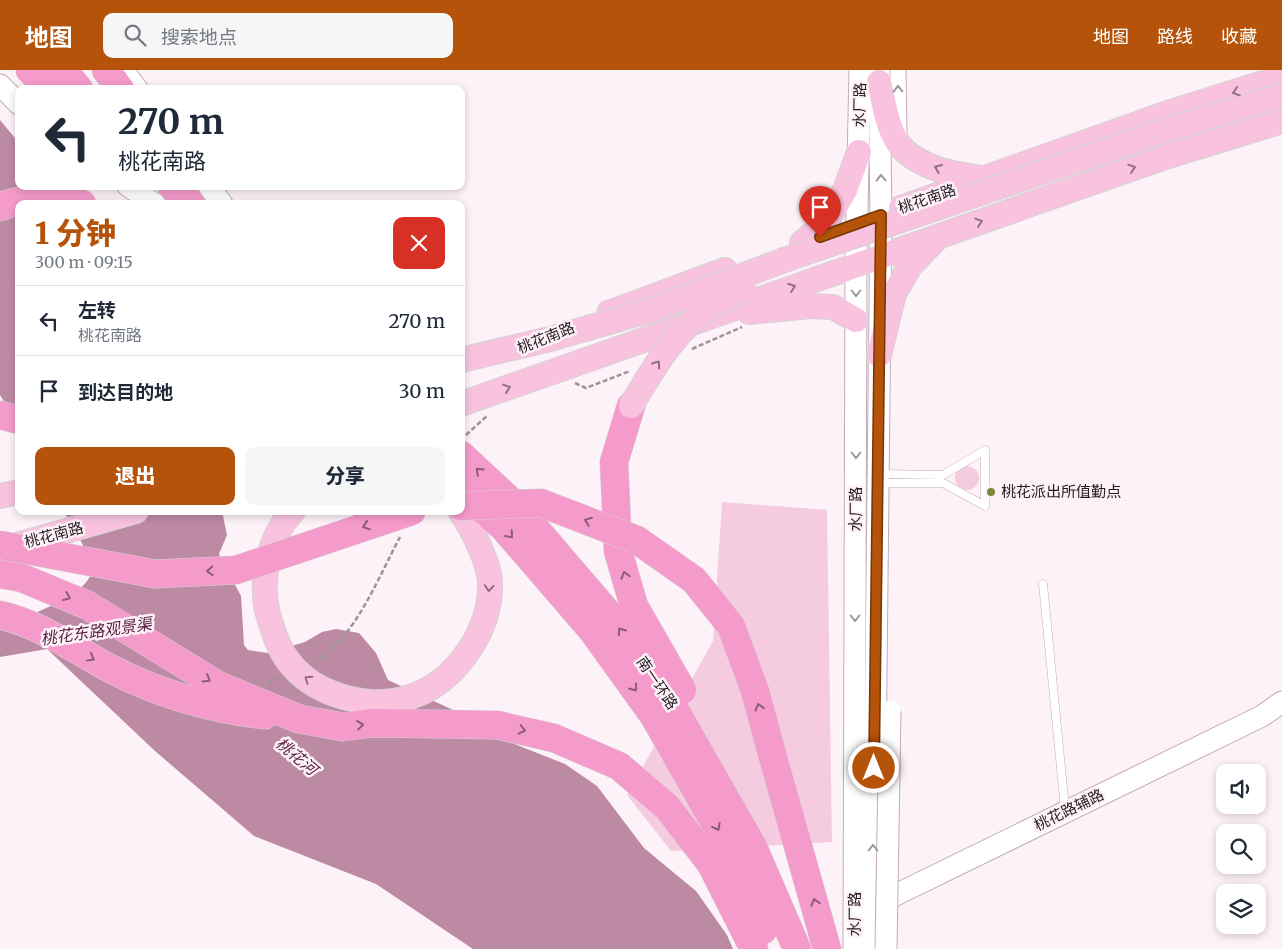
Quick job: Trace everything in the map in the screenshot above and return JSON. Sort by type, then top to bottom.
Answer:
[{"type":"highway","points":[[30,70],[46,85]]},
{"type":"highway","points":[[64,70],[76,85]]},
{"type":"highway","points":[[106,70],[117,85]]},
{"type":"highway","points":[[154,190],[164,200]]},
{"type":"highway","points":[[175,190],[187,200]]},
{"type":"highway","points":[[198,190],[206,200]]},
{"type":"highway","points":[[30,200],[63,198],[69,200]]},
{"type":"highway","points":[[0,207],[15,201]]},
{"type":"highway","points":[[632,406],[614,462],[614,500],[618,551],[634,606],[713,744],[766,842],[790,907],[802,949]]},
{"type":"highway","points":[[0,415],[15,419]]},
{"type":"highway","name":"南一环路","points":[[465,459],[516,506],[612,618],[666,695],[753,847],[797,949]]},
{"type":"highway","name":"南一环路","points":[[465,494],[504,528],[592,630],[654,716],[733,855],[770,949]]},
{"type":"highway","points":[[465,506],[541,503],[637,540],[694,580],[731,626],[755,691],[827,949]]},
{"type":"highway","points":[[0,545],[155,574],[236,570],[407,522]]},
{"type":"highway","points":[[11,576],[87,605],[219,686],[299,719]]},
{"type":"highway","points":[[0,615],[14,618],[38,629],[114,670],[173,696],[229,711],[299,719],[343,727],[373,724],[497,725],[554,738],[619,766],[667,807],[711,864],[754,949]]},
{"type":"main road","points":[[879,73],[890,125],[901,147],[918,160],[941,170],[985,178]]},
{"type":"main road","name":"桃花南路","points":[[465,368],[647,298],[1165,114],[1282,77]]},
{"type":"main road","points":[[465,359],[546,340],[651,310],[815,250],[1166,130],[1282,94]]},
{"type":"main road","points":[[632,406],[656,365],[683,330],[712,305],[787,265],[1167,138],[1282,102]]},
{"type":"main road","points":[[465,403],[1168,156],[1282,121]]},
{"type":"main road","points":[[802,243],[826,221],[845,190],[859,152]]},
{"type":"main road","points":[[879,356],[894,294],[910,266],[940,235]]},
{"type":"main road","points":[[710,316],[810,306],[834,307],[856,320]]},
{"type":"main road","name":"桃花南路","points":[[0,549],[122,515]]},
{"type":"main road","points":[[290,515],[274,541],[265,571],[265,602],[274,636],[289,662],[307,680],[336,694],[373,702],[413,696],[446,678],[466,654],[484,623],[490,584],[480,547],[462,515]]},
{"type":"street","points":[[77,70],[90,85]]},
{"type":"street","points":[[123,70],[134,85]]},
{"type":"street","points":[[854,70],[852,134],[859,152]]},
{"type":"street","name":"水厂路","points":[[872,949],[864,911],[856,264],[859,152],[879,73]]},
{"type":"street","name":"水厂路","points":[[854,949],[864,911],[875,630],[881,256],[879,73]]},
{"type":"street","points":[[0,85],[15,100]]},
{"type":"street","points":[[134,190],[149,200]]},
{"type":"street","points":[[875,630],[887,666],[890,711],[886,949]]},
{"type":"street","name":"桃花路辅路","points":[[864,911],[1262,716],[1282,702]]},
{"type":"lane","points":[[985,450],[985,506],[944,483],[877,479],[943,474],[985,450]]},
{"type":"lane","points":[[1043,584],[1066,812]]},
{"type":"path","points":[[350,629],[407,522]]},
{"type":"shaded area","points":[[967,466],[976,469],[979,478],[976,487],[967,490],[958,487],[955,478],[958,469]]},
{"type":"shaded area","points":[[722,502],[827,510],[832,842],[671,851],[627,795],[713,641]]},
{"type":"water","points":[[0,120],[15,138],[15,190],[47,190],[27,200],[15,200],[15,420],[0,395]]},
{"type":"water","points":[[66,515],[223,515],[227,535],[219,554],[241,596],[244,645],[248,650],[268,653],[305,642],[322,632],[336,629],[359,633],[376,653],[388,680],[451,709],[517,745],[565,764],[597,786],[644,848],[696,891],[727,935],[733,949],[473,949],[376,884],[254,836],[155,751],[47,649],[0,657],[0,626],[38,612],[68,597],[88,579],[91,570],[90,562]]},
{"type":"place","name":"桃花派出所值勤点","points":[[991,492]]},
{"type":"route","points":[[820,237],[881,215],[874,768]]},
{"type":"water label","name":"桃花东路观景渠","points":[[96,631]]},
{"type":"water label","name":"桃花河","points":[[297,756]]}]
